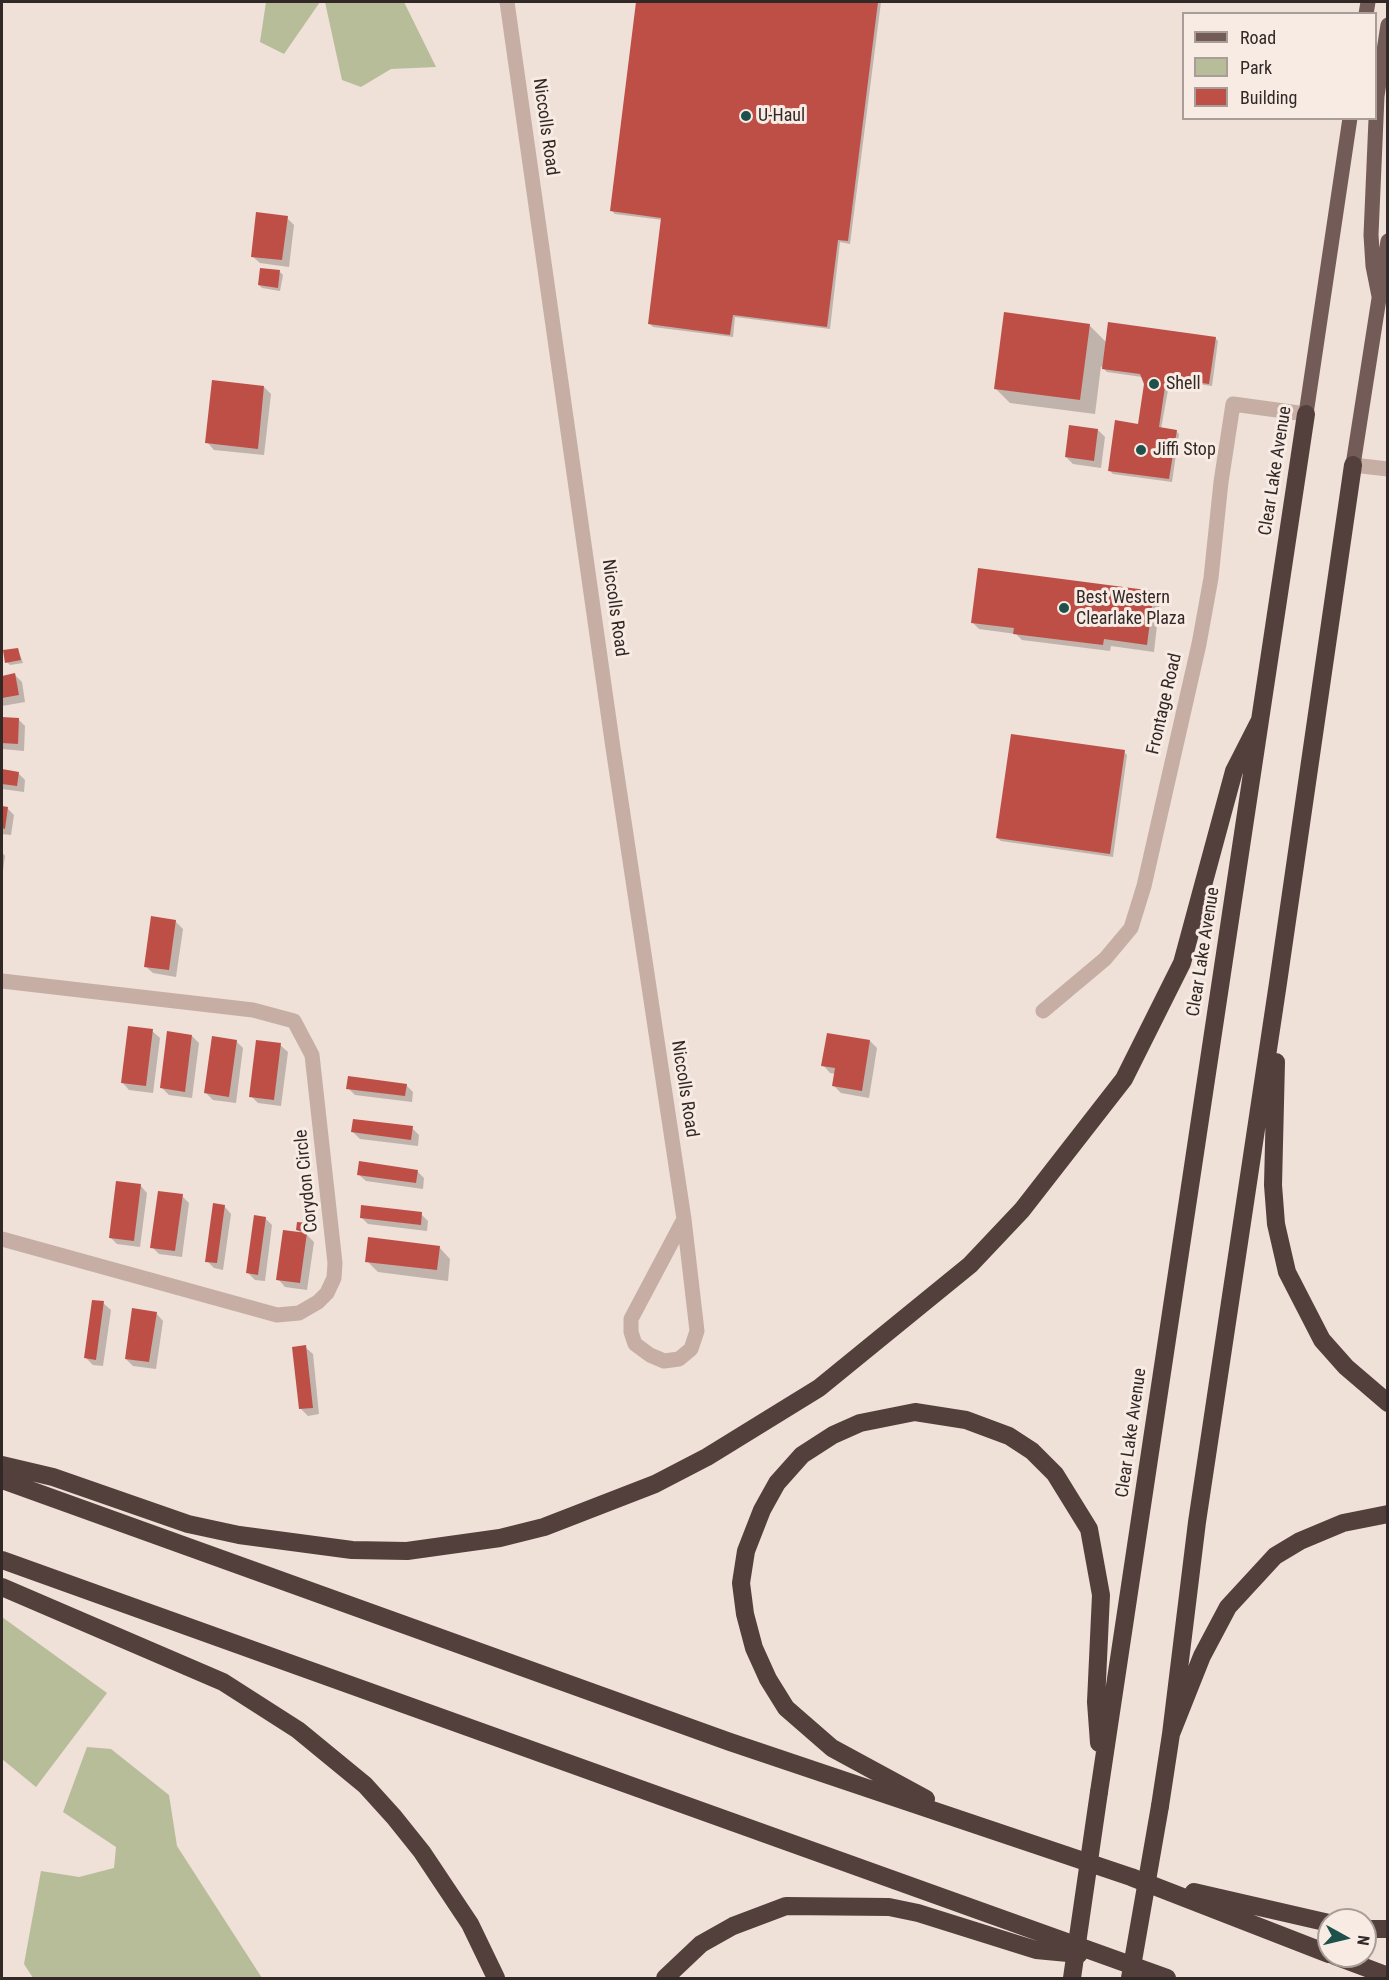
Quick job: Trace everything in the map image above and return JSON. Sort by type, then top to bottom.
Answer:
[{"type":"highway","name":"Clear Lake Avenue","points":[[1100,1786],[1306,414]]},
{"type":"highway","points":[[1130,1978],[1171,1734],[1197,1522],[1353,465]]},
{"type":"highway","points":[[2,1465],[53,1477],[188,1524],[239,1535],[352,1550],[407,1551],[500,1538],[544,1527],[655,1484],[708,1457],[819,1388],[970,1265],[1022,1210],[1124,1079],[1182,963],[1234,771],[1260,720]]},
{"type":"highway","points":[[1278,983],[1273,1185],[1276,1224],[1287,1272],[1322,1340],[1346,1367],[1388,1403]]},
{"type":"highway","points":[[984,1828],[832,1748],[786,1708],[768,1679],[754,1648],[745,1614],[741,1583],[746,1551],[762,1510],[777,1483],[802,1455],[833,1435],[860,1423],[915,1412],[966,1420],[1009,1436],[1032,1451],[1061,1482],[1089,1530],[1101,1595],[1096,1702],[1100,1786],[1072,1978]]},
{"type":"highway","points":[[2,1480],[730,1742],[1131,1877],[1317,1949]]},
{"type":"highway","points":[[1171,1734],[1214,1629],[1228,1607],[1275,1556],[1300,1541],[1343,1523],[1388,1514]]},
{"type":"highway","points":[[2,1560],[1167,1978]]},
{"type":"highway","points":[[2,1587],[223,1682],[270,1709],[298,1730],[365,1785],[422,1852],[470,1924],[496,1978]]},
{"type":"highway","points":[[1131,1877],[1317,1920]]},
{"type":"highway","points":[[665,1978],[701,1944],[733,1926],[786,1906],[814,1904],[889,1907],[918,1913],[1036,1950],[1107,1957]]},
{"type":"highway","points":[[1367,1968],[1388,1976]]},
{"type":"main road","points":[[1377,96],[1388,25]]},
{"type":"main road","name":"Clear Lake Avenue","points":[[1306,414],[1350,120]]},
{"type":"main road","points":[[1376,120],[1371,236],[1373,266],[1380,296]]},
{"type":"main road","points":[[1353,465],[1388,241]]},
{"type":"street","name":"Niccolls Road","points":[[507,2],[613,748],[684,1219],[697,1331],[691,1349],[679,1359],[664,1361],[650,1355],[635,1344],[630,1332],[631,1319],[684,1219]]},
{"type":"street","name":"Frontage Road","points":[[1043,1011],[1105,959],[1131,928],[1144,886],[1199,644],[1211,578],[1221,482],[1233,404],[1306,414]]},
{"type":"street","points":[[1353,465],[1388,469]]},
{"type":"street","name":"Corydon Circle","points":[[2,981],[253,1010],[294,1021],[312,1055],[335,1263],[334,1278],[327,1293],[308,1309],[289,1316],[277,1315],[2,1239]]},
{"type":"green space","points":[[266,2],[320,2],[284,54],[260,42]]},
{"type":"green space","points":[[325,2],[404,2],[436,67],[391,69],[361,87],[342,80]]},
{"type":"green space","points":[[2,1617],[107,1693],[36,1787],[2,1759]]},
{"type":"green space","points":[[87,1747],[111,1749],[169,1795],[177,1846],[262,1978],[33,1978],[24,1964],[41,1871],[79,1877],[114,1868],[116,1847],[63,1812]]},
{"type":"building","points":[[636,2],[878,2],[848,241],[838,240],[827,327],[733,315],[730,335],[648,324],[661,218],[610,211]]},
{"type":"building","points":[[256,212],[288,216],[282,260],[251,257]]},
{"type":"building","points":[[260,268],[280,270],[278,288],[258,285]]},
{"type":"building","points":[[1004,312],[1090,324],[1080,400],[994,389]]},
{"type":"building","points":[[1108,322],[1216,337],[1209,384],[1172,379],[1165,387],[1159,427],[1177,430],[1169,479],[1108,471],[1115,420],[1138,424],[1144,384],[1140,374],[1102,369]]},
{"type":"building","points":[[212,380],[264,386],[258,449],[205,443]]},
{"type":"building","points":[[1069,425],[1098,429],[1094,461],[1065,457]]},
{"type":"building","points":[[978,568],[1154,591],[1147,645],[1104,639],[1103,645],[1013,634],[1014,628],[971,623]]},
{"type":"building","points":[[18,648],[21,660],[5,663],[3,650]]},
{"type":"building","points":[[15,673],[19,695],[2,698],[2,676]]},
{"type":"building","points":[[2,717],[19,718],[18,744],[2,743]]},
{"type":"building","points":[[1011,734],[1125,750],[1110,854],[996,838]]},
{"type":"building","points":[[2,769],[19,772],[17,786],[2,784]]},
{"type":"building","points":[[2,806],[8,807],[5,829],[2,828]]},
{"type":"building","points":[[151,916],[176,920],[169,970],[144,967]]},
{"type":"building","points":[[128,1026],[153,1029],[146,1086],[121,1083]]},
{"type":"building","points":[[167,1031],[192,1035],[185,1092],[160,1088]]},
{"type":"building","points":[[827,1033],[870,1040],[862,1091],[832,1086],[835,1068],[821,1066]]},
{"type":"building","points":[[212,1036],[237,1040],[229,1097],[204,1093]]},
{"type":"building","points":[[256,1040],[281,1043],[274,1100],[249,1097]]},
{"type":"building","points":[[348,1076],[407,1084],[405,1096],[346,1089]]},
{"type":"building","points":[[353,1119],[413,1126],[411,1140],[351,1132]]},
{"type":"building","points":[[359,1161],[418,1170],[416,1183],[357,1175]]},
{"type":"building","points":[[116,1181],[141,1184],[134,1241],[109,1238]]},
{"type":"building","points":[[158,1191],[183,1194],[175,1251],[150,1248]]},
{"type":"building","points":[[213,1203],[225,1205],[217,1263],[205,1262]]},
{"type":"building","points":[[361,1205],[422,1212],[421,1225],[360,1218]]},
{"type":"building","points":[[254,1215],[266,1217],[258,1275],[246,1273]]},
{"type":"building","points":[[297,1222],[308,1223],[306,1232],[296,1230]]},
{"type":"building","points":[[283,1230],[307,1233],[300,1283],[276,1280]]},
{"type":"building","points":[[368,1237],[440,1246],[437,1270],[365,1262]]},
{"type":"building","points":[[92,1300],[104,1301],[96,1360],[84,1358]]},
{"type":"building","points":[[132,1308],[157,1312],[149,1362],[125,1359]]},
{"type":"building","points":[[306,1345],[313,1408],[299,1409],[292,1347]]},
{"type":"place","name":"U-Haul","points":[[746,116]]},
{"type":"place","name":"Shell","points":[[1154,384]]},
{"type":"place","name":"Jiffi Stop","points":[[1141,450]]},
{"type":"place","name":"Best Western Clearlake Plaza","points":[[1064,608]]}]
